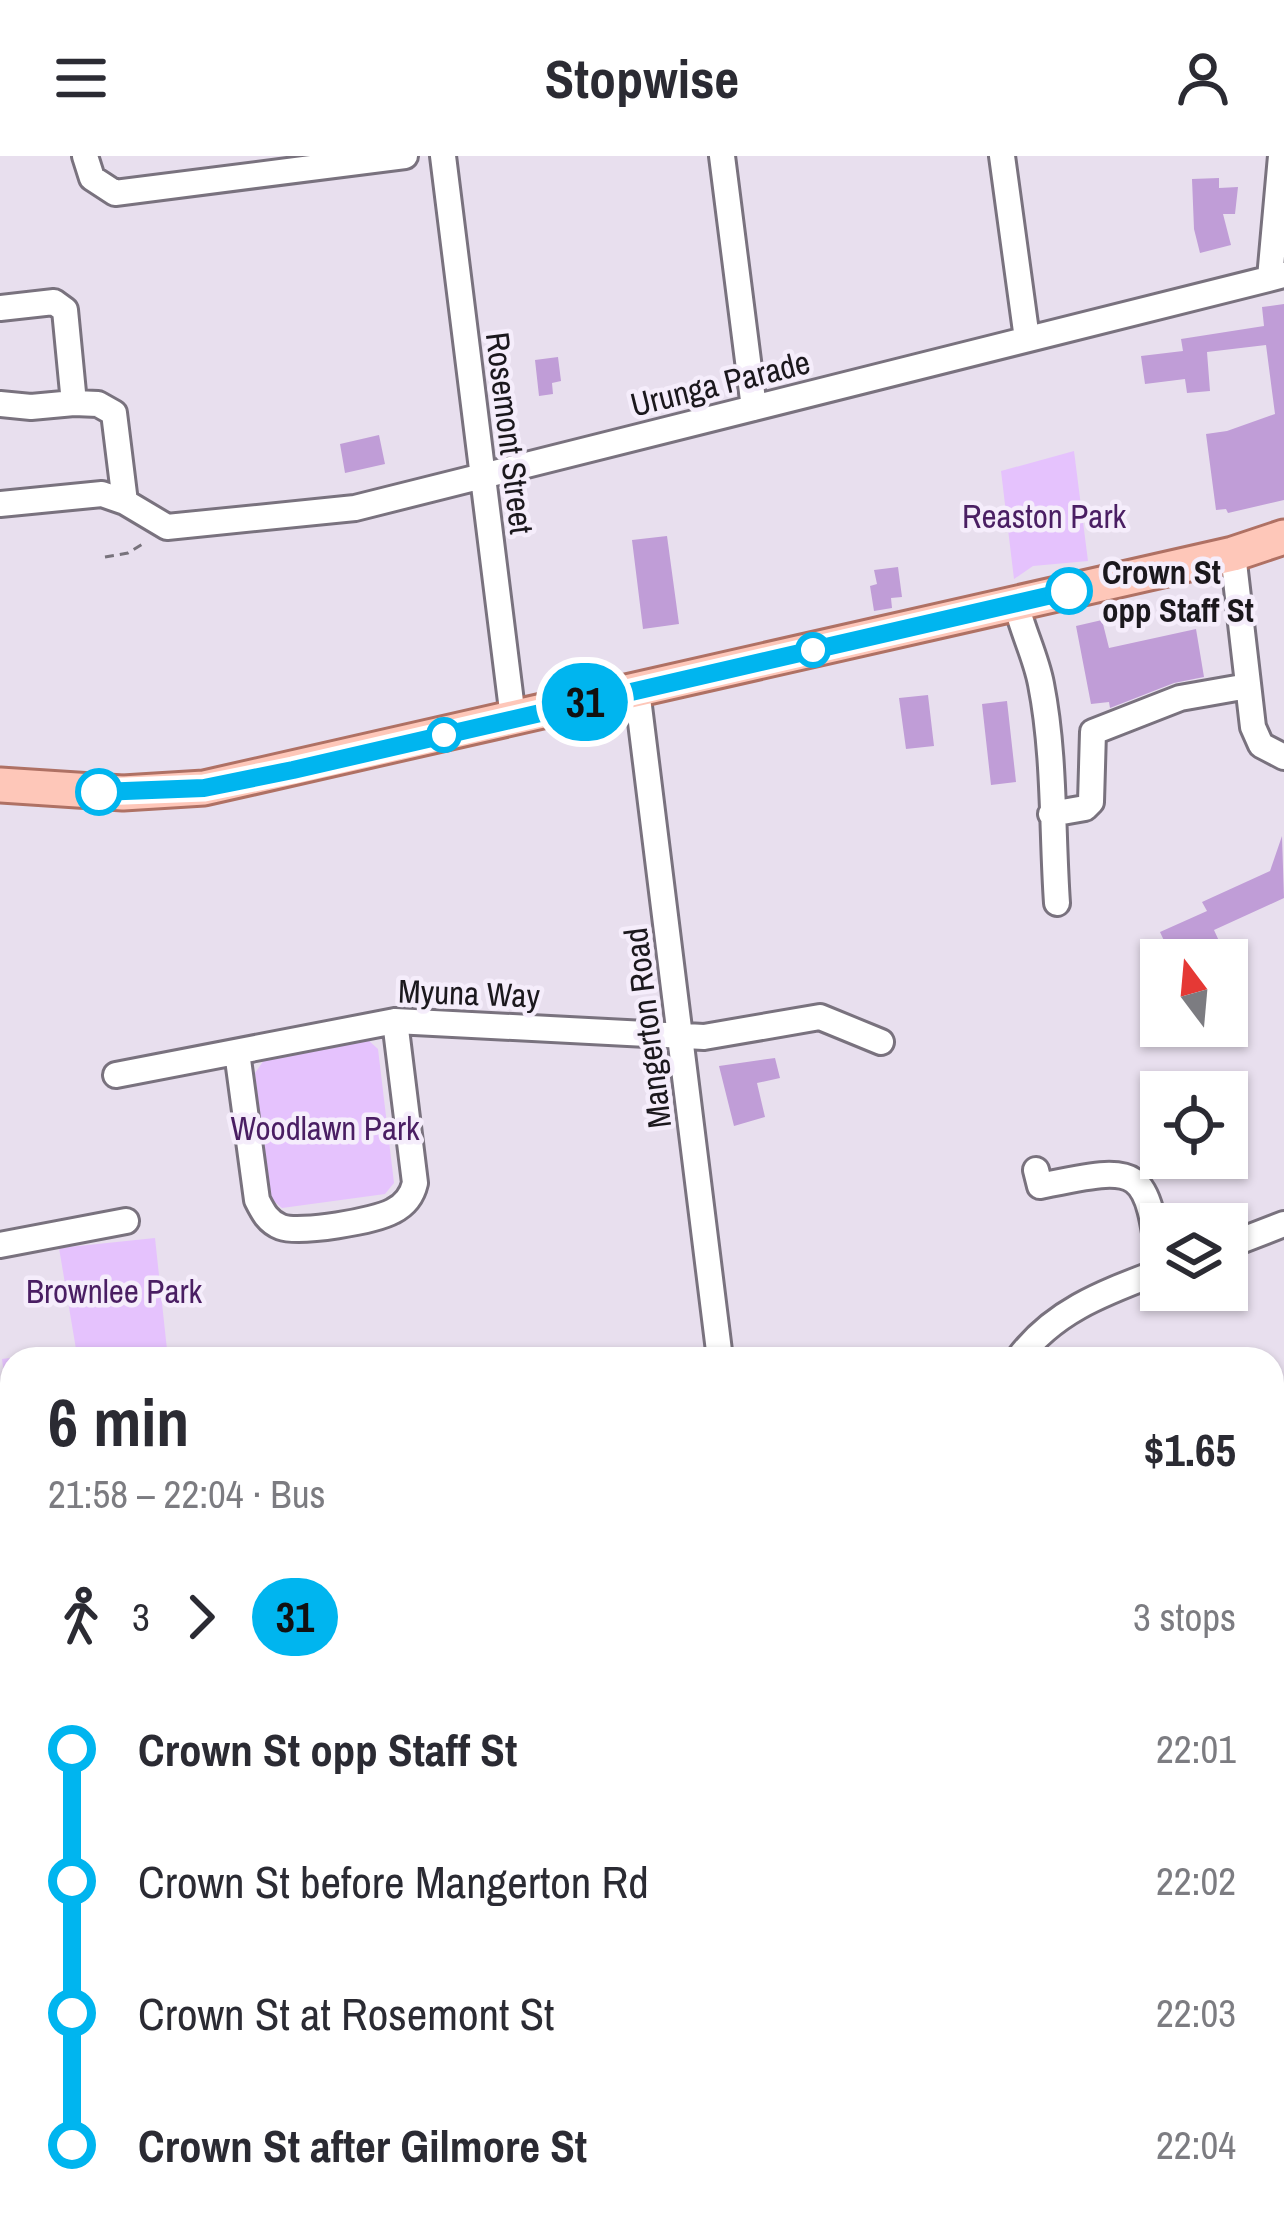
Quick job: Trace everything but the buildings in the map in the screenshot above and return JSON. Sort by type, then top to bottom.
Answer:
[{"type":"main road","points":[[0,785],[123,793],[204,788],[1233,554],[1284,537]]},
{"type":"street","points":[[85,156],[92,178],[115,193],[405,156]]},
{"type":"street","name":"Rosemont Street","points":[[443,156],[513,718]]},
{"type":"street","points":[[722,156],[754,408]]},
{"type":"street","points":[[1002,156],[1027,339]]},
{"type":"street","points":[[1277,276],[1281,156]]},
{"type":"street","name":"Urunga Parade","points":[[167,526],[355,508],[1277,276]]},
{"type":"street","points":[[0,308],[54,302],[65,310],[74,403]]},
{"type":"street","points":[[0,404],[98,404],[114,413],[125,502]]},
{"type":"street","points":[[0,504],[101,494],[167,526]]},
{"type":"street","points":[[1233,554],[1256,737],[1269,752],[1284,757]]},
{"type":"street","points":[[1016,603],[1041,680],[1057,903]]},
{"type":"street","points":[[1051,814],[1085,808],[1091,802],[1093,732],[1180,698],[1248,686]]},
{"type":"street","name":"Mangerton Road","points":[[637,690],[719,1347]]},
{"type":"street","name":"Myuna Way","points":[[116,1075],[395,1021],[704,1037],[820,1017],[881,1042]]},
{"type":"street","points":[[237,1052],[257,1200],[268,1219],[296,1230],[383,1215],[406,1203],[416,1183],[395,1021]]},
{"type":"street","points":[[1036,1169],[1040,1186],[1115,1173],[1140,1186],[1150,1203]]},
{"type":"street","points":[[0,1245],[126,1221]]},
{"type":"street","points":[[1248,1238],[1284,1224]]},
{"type":"street","points":[[1028,1347],[1065,1313],[1140,1280]]},
{"type":"path","points":[[105,556],[128,553],[167,526]]},
{"type":"green space","name":"Reaston Park","points":[[1074,451],[1088,561],[1033,566],[1014,579],[1001,471]]},
{"type":"green space","name":"Woodlawn Park","points":[[367,1039],[378,1049],[394,1183],[385,1194],[282,1208],[270,1198],[255,1073],[264,1060]]},
{"type":"green space","name":"Brownlee Park","points":[[155,1238],[167,1347],[76,1347],[59,1248]]},
{"type":"bus line","name":"31","points":[[99,792],[204,788],[293,770],[1069,591]]},
{"type":"place","name":"Crown St opp Staff St","points":[[1069,591]]}]
